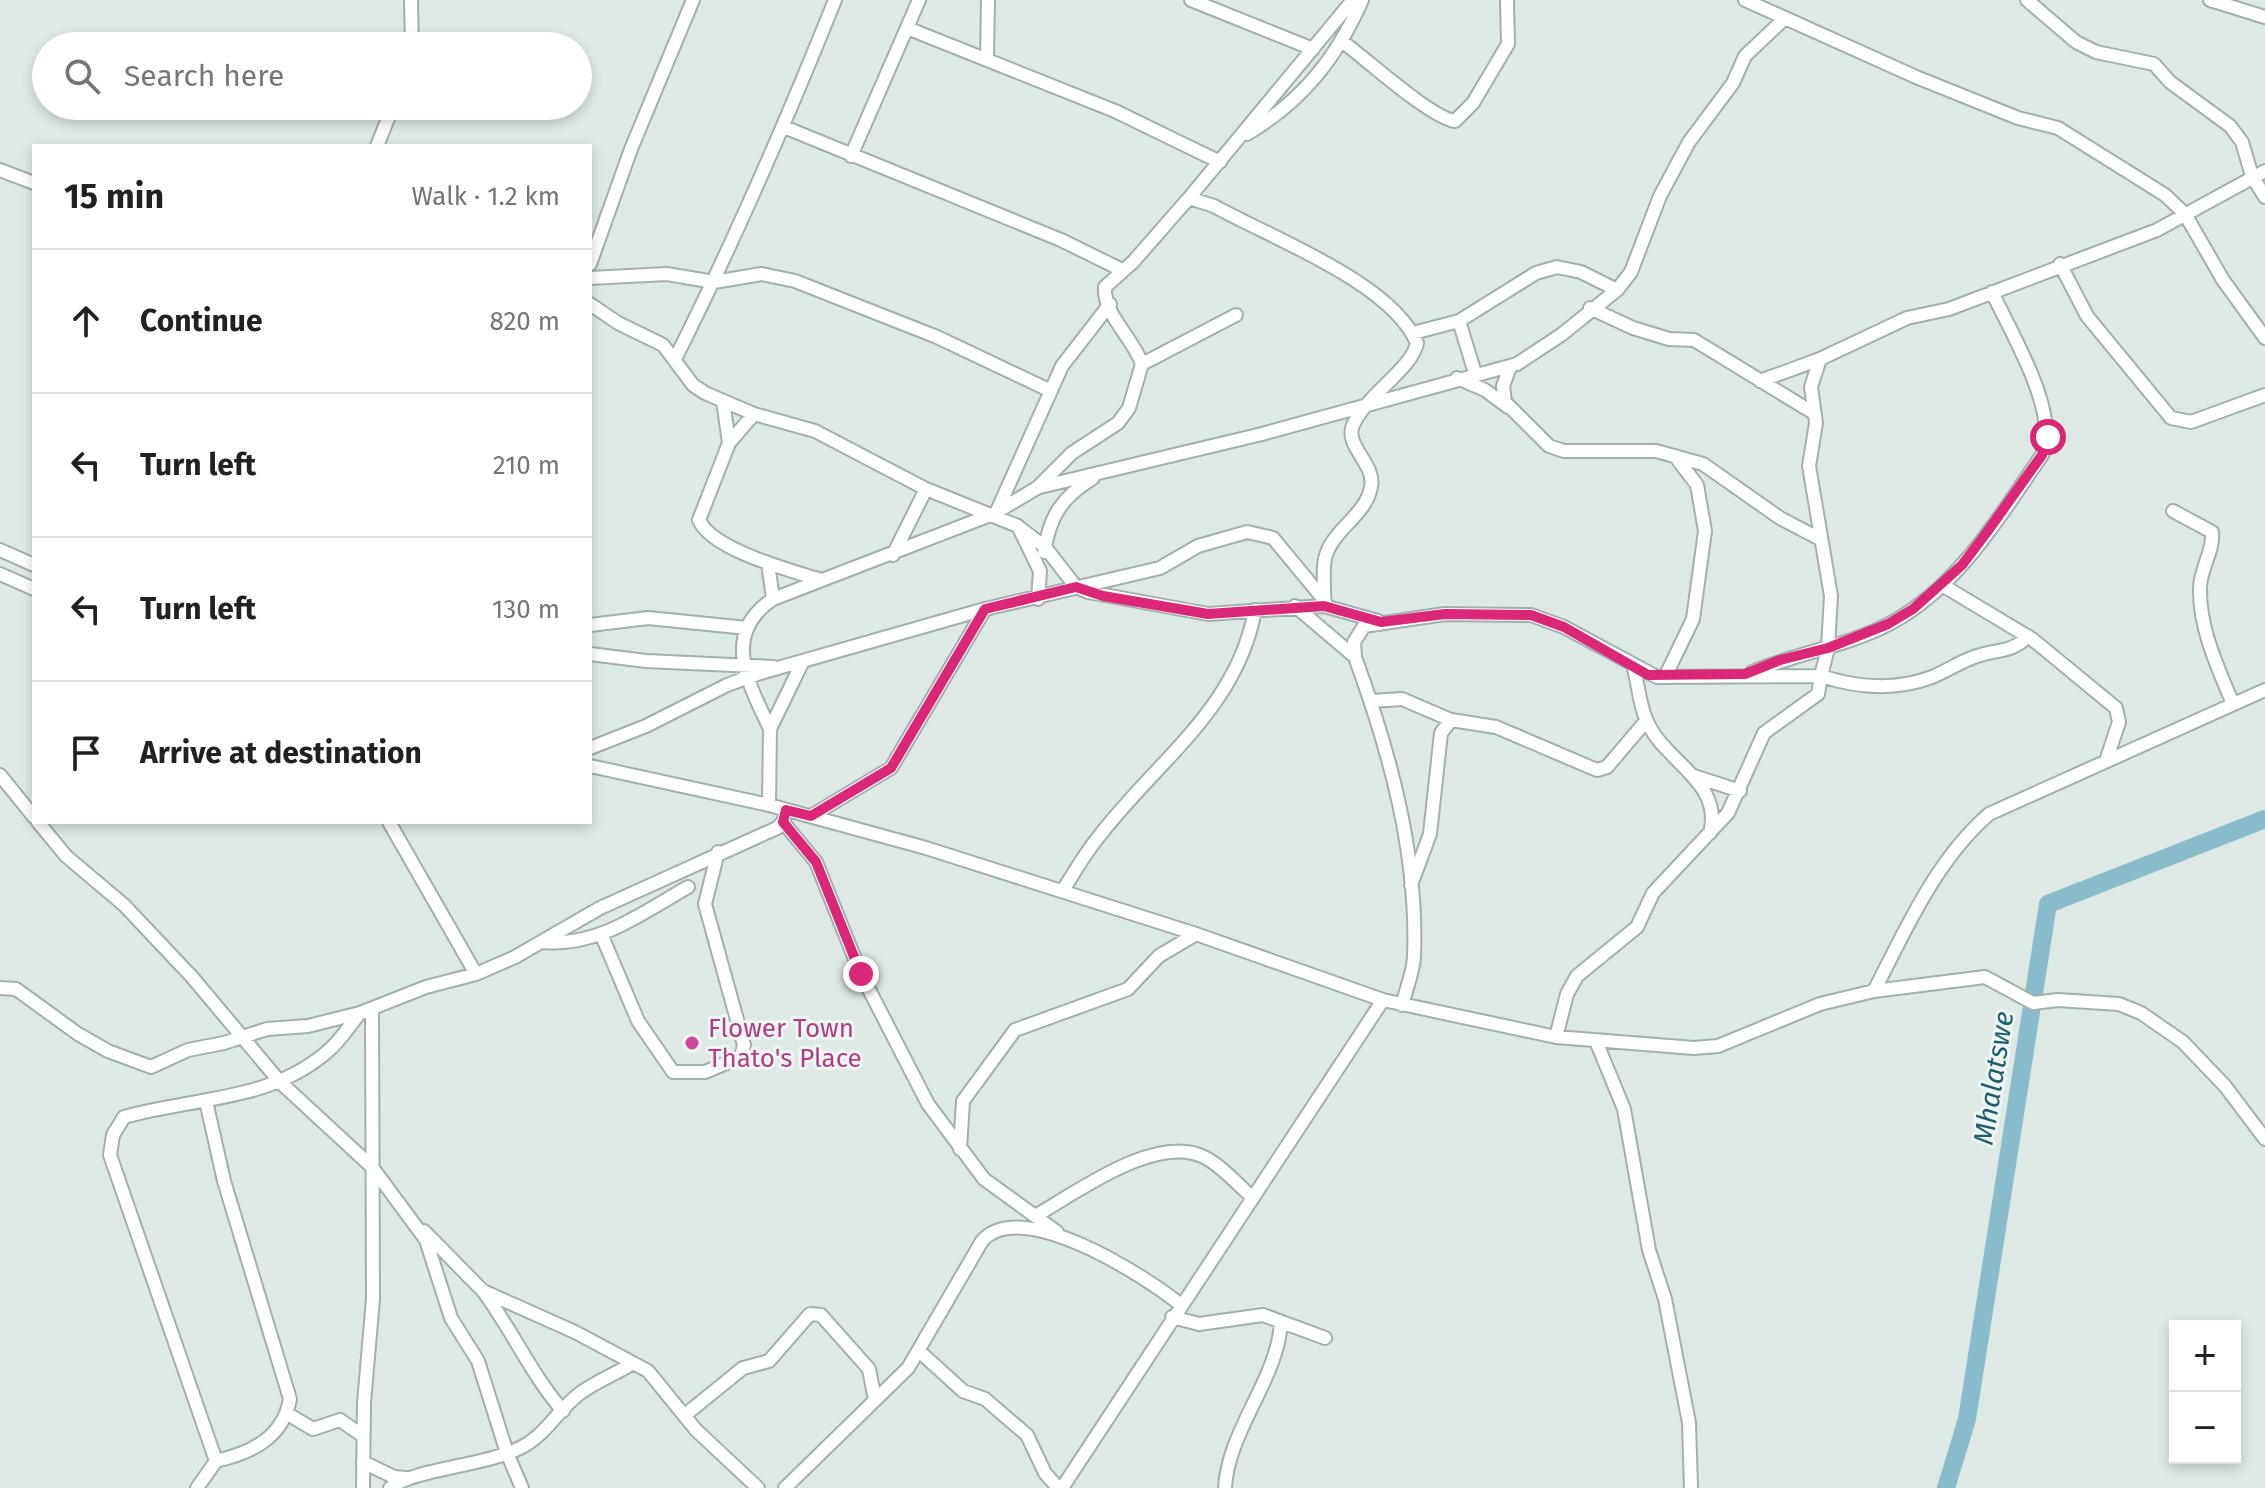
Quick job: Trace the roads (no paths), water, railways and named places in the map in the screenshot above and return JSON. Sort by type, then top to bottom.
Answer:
[{"type":"street","points":[[411,0],[412,32]]},
{"type":"street","points":[[592,258],[631,149],[693,0]]},
{"type":"street","points":[[675,359],[714,282],[784,127],[835,0]]},
{"type":"street","points":[[851,156],[919,0]]},
{"type":"street","points":[[987,60],[988,0]]},
{"type":"street","points":[[1191,0],[1313,49]]},
{"type":"street","points":[[770,729],[746,678],[744,663],[743,642],[747,628],[760,608],[773,599],[994,514],[1037,488],[1072,453],[1118,423],[1129,408],[1142,364],[1127,333],[1117,324],[1105,287],[1240,139],[1353,0]]},
{"type":"street","points":[[1240,139],[1277,116],[1306,91],[1343,42],[1362,0]]},
{"type":"street","points":[[1343,42],[1425,106],[1446,120],[1455,121],[1473,103],[1508,44],[1507,0]]},
{"type":"street","points":[[1745,0],[2018,118],[2058,128],[2165,195],[2185,214],[2230,291],[2265,338]]},
{"type":"street","points":[[2027,0],[2076,42],[2108,55],[2154,64],[2170,82],[2230,126],[2242,142],[2252,176],[2265,197]]},
{"type":"street","points":[[2210,0],[2265,17]]},
{"type":"street","points":[[1037,488],[1262,434],[1475,373],[1510,367],[1561,335],[1590,308],[1617,290],[1631,272],[1660,196],[1689,142],[1733,83],[1745,56],[1784,19]]},
{"type":"street","points":[[907,28],[1115,111],[1220,162]]},
{"type":"street","points":[[378,144],[387,120]]},
{"type":"street","points":[[784,127],[1061,240],[1122,270]]},
{"type":"street","points":[[0,170],[32,182]]},
{"type":"street","points":[[1760,381],[1820,359],[1907,318],[1949,309],[2060,264],[2157,230],[2265,171]]},
{"type":"street","points":[[1189,198],[1214,206],[1365,286],[1390,306],[1413,333],[1415,352],[1363,405],[1351,438],[1370,471],[1372,484],[1369,496],[1337,535],[1325,558],[1324,603]]},
{"type":"street","points":[[2060,264],[2087,316],[2171,418],[2182,423],[2191,422],[2265,395]]},
{"type":"street","points":[[1413,333],[1459,321],[1536,273],[1557,267],[1581,272],[1617,290]]},
{"type":"street","points":[[592,278],[667,274],[714,282],[762,274],[795,281],[937,337],[1051,391]]},
{"type":"street","points":[[1745,674],[1780,660],[1828,648],[1888,624],[1913,609],[1962,565],[2042,455],[2048,437],[2034,382],[1992,292]]},
{"type":"street","points":[[994,514],[1051,391],[1079,341],[1110,304]]},
{"type":"street","points":[[592,305],[618,323],[663,345],[693,385],[723,401],[754,414],[815,431],[926,489],[1018,526],[1045,547],[1076,587],[1103,596],[1208,614],[1324,603],[1381,622]]},
{"type":"street","points":[[1590,308],[1633,328],[1669,339],[1694,340],[1812,412]]},
{"type":"street","points":[[1142,364],[1236,315]]},
{"type":"street","points":[[1459,321],[1475,373]]},
{"type":"street","points":[[1556,1037],[1567,994],[1577,976],[1637,927],[1653,893],[1710,835],[1740,791],[1764,733],[1818,694],[1828,648],[1831,596],[1809,466],[1816,423],[1812,412],[1811,387],[1820,359]]},
{"type":"street","points":[[1508,407],[1503,391],[1510,367]]},
{"type":"street","points":[[1457,378],[1485,390],[1556,449],[1656,451],[1703,464],[1726,476],[1780,518],[1820,539]]},
{"type":"street","points":[[723,401],[729,443]]},
{"type":"street","points":[[754,414],[729,443],[699,520],[703,530],[768,563],[821,581]]},
{"type":"street","points":[[1665,677],[1693,619],[1705,531],[1697,485],[1675,456]]},
{"type":"street","points":[[1038,599],[1040,571],[1052,515],[1061,501],[1103,471]]},
{"type":"street","points":[[893,555],[926,489]]},
{"type":"street","points":[[2173,511],[2212,532],[2202,571],[2201,607],[2211,650],[2233,704]]},
{"type":"street","points":[[1018,526],[1040,571]]},
{"type":"street","points":[[592,747],[646,726],[746,678],[985,609],[1160,568],[1198,546],[1247,532],[1273,538],[1324,603]]},
{"type":"street","points":[[0,550],[32,564]]},
{"type":"street","points":[[768,563],[773,599]]},
{"type":"street","points":[[0,574],[32,588]]},
{"type":"street","points":[[1942,585],[2028,636],[2116,708],[2119,722],[2106,761]]},
{"type":"street","points":[[1295,606],[1355,657]]},
{"type":"street","points":[[811,816],[891,768],[985,609]]},
{"type":"street","points":[[1063,890],[1097,838],[1193,734],[1227,688],[1249,641],[1255,610]]},
{"type":"street","points":[[1402,1005],[1414,960],[1410,888],[1396,784],[1372,701],[1355,657],[1356,636],[1364,626],[1445,614],[1531,615],[1564,627],[1648,675],[1821,676],[1871,687],[1900,685],[1931,677],[1979,655],[2011,649],[2028,636]]},
{"type":"street","points":[[592,625],[648,618],[747,628]]},
{"type":"street","points":[[592,654],[689,664],[744,663],[781,667]]},
{"type":"street","points":[[769,805],[770,729],[803,661]]},
{"type":"street","points":[[1633,665],[1646,721],[1708,794],[1712,812],[1710,835]]},
{"type":"street","points":[[1874,991],[1930,887],[1969,831],[2006,803],[2265,690]]},
{"type":"street","points":[[1372,701],[1402,699],[1451,720],[1496,727],[1597,770],[1607,767],[1646,721]]},
{"type":"street","points":[[1410,888],[1430,834],[1441,733],[1451,720]]},
{"type":"street","points":[[592,766],[769,805],[785,816],[816,862],[861,974],[928,1104],[984,1179],[1066,1239]]},
{"type":"street","points":[[0,775],[32,815]]},
{"type":"street","points":[[1690,775],[1740,791]]},
{"type":"street","points":[[0,988],[16,989],[78,1034],[139,1065],[158,1065],[181,1052],[267,1029],[308,1026],[366,1011],[426,987],[476,974],[542,942],[600,908],[718,852],[770,832],[785,816],[811,816],[1063,890],[1383,1000],[1556,1037],[1718,1046],[1820,1004],[1874,991],[1985,977],[2033,1003],[2058,1000],[2119,1004],[2141,1013],[2183,1042],[2225,1086],[2263,1133]]},
{"type":"street","points":[[40,824],[66,856],[124,905],[163,946],[280,1082],[372,1167],[426,1240],[451,1318],[478,1361],[507,1453],[522,1488]]},
{"type":"street","points":[[390,824],[476,974]]},
{"type":"street","points":[[602,936],[638,1021],[673,1072],[691,1075],[720,1068],[741,1057],[744,1045],[705,904],[718,852]]},
{"type":"street","points":[[669,875],[688,887],[705,904]]},
{"type":"street","points":[[542,942],[576,943],[602,936],[688,887]]},
{"type":"street","points":[[960,1149],[963,1101],[1015,1030],[1128,989],[1159,956],[1196,934]]},
{"type":"street","points":[[919,1351],[963,1391],[985,1399],[1027,1435],[1037,1450],[1045,1473],[1060,1488],[1383,1000]]},
{"type":"street","points":[[216,1461],[110,1155],[113,1135],[124,1117],[159,1107],[256,1091],[280,1082],[330,1050],[366,1011]]},
{"type":"street","points":[[363,1488],[363,1436],[373,1299],[366,1011]]},
{"type":"street","points":[[1596,1041],[1624,1109],[1649,1250],[1665,1299],[1689,1423],[1691,1488]]},
{"type":"street","points":[[197,1488],[216,1461],[245,1454],[267,1441],[286,1413],[290,1399],[224,1181],[206,1101]]},
{"type":"street","points":[[1035,1216],[1129,1163],[1171,1152],[1204,1157],[1252,1197]]},
{"type":"street","points":[[410,1219],[483,1291],[548,1393],[563,1411]]},
{"type":"street","points":[[785,1488],[908,1368],[988,1234],[1006,1228],[1033,1228],[1066,1239],[1150,1281],[1181,1305]]},
{"type":"street","points":[[483,1291],[501,1296],[648,1371],[685,1415],[758,1488]]},
{"type":"street","points":[[685,1415],[743,1368],[769,1361],[810,1314],[821,1315],[869,1369],[875,1400]]},
{"type":"street","points":[[1172,1317],[1199,1324],[1263,1315],[1325,1338]]},
{"type":"street","points":[[1225,1488],[1226,1464],[1259,1397],[1281,1322]]},
{"type":"street","points":[[363,1462],[394,1477],[406,1478],[466,1466],[507,1453],[546,1431],[580,1394],[633,1363]]},
{"type":"street","points":[[286,1413],[313,1429],[340,1420],[363,1436]]},
{"type":"street","points":[[390,1488],[406,1478]]},
{"type":"waterway","name":"Mhalatswe","points":[[1946,1488],[1967,1419],[2048,904],[2265,819]]},
{"type":"place","name":"Flower Town Thato's Place","points":[[692,1043]]}]
